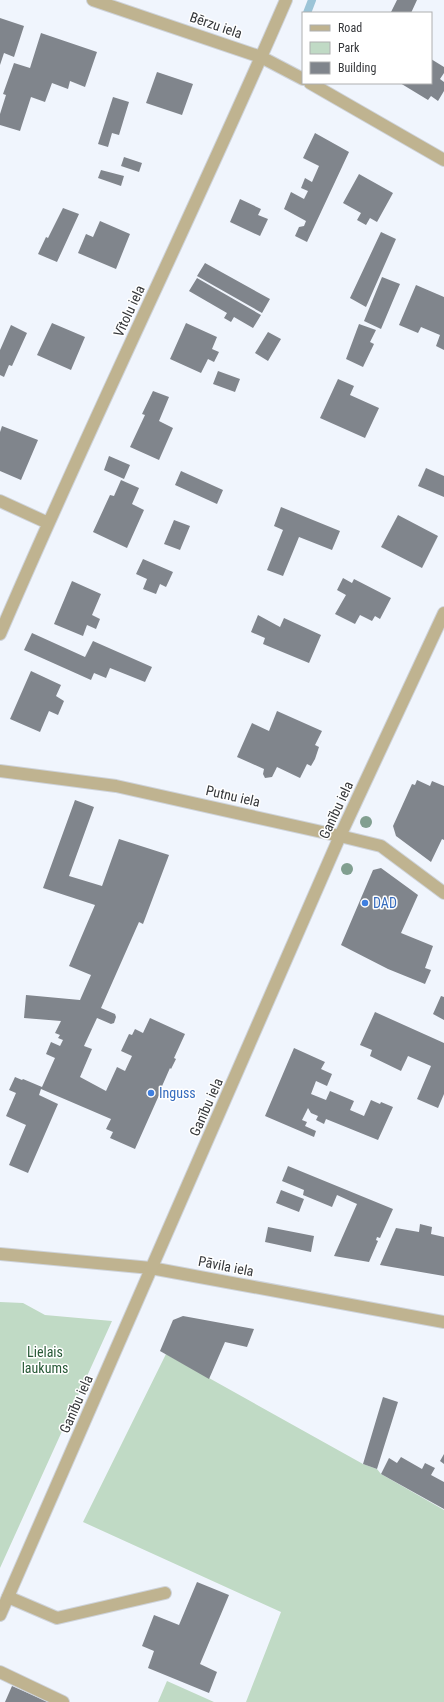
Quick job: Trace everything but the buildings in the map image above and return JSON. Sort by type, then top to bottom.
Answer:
[{"type":"street","name":"Bērzu iela","points":[[93,0],[261,57],[302,78]]},
{"type":"street","name":"Vītolu iela","points":[[0,634],[48,523],[286,0]]},
{"type":"street","points":[[312,84],[444,160]]},
{"type":"street","points":[[0,501],[48,523]]},
{"type":"street","name":"Ganību iela","points":[[0,1615],[340,836],[444,613]]},
{"type":"street","name":"Putnu iela","points":[[0,771],[116,786],[381,846],[444,893]]},
{"type":"street","name":"Pāvila iela","points":[[0,1254],[152,1268],[444,1322]]},
{"type":"street","points":[[8,1597],[57,1618],[165,1593]]},
{"type":"street","points":[[0,1672],[63,1702]]},
{"type":"green space","name":"Lielais laukums","points":[[0,1302],[23,1303],[45,1315],[112,1321],[0,1568]]},
{"type":"green space","points":[[166,1354],[363,1464],[377,1469],[381,1474],[444,1510],[444,1702],[246,1702],[281,1612],[83,1522]]},
{"type":"green space","points":[[167,1681],[214,1702],[158,1702]]},
{"type":"waterway","points":[[307,12],[312,0]]},
{"type":"place","name":"DAD","points":[[365,903]]},
{"type":"place","name":"Inguss","points":[[151,1093]]}]
